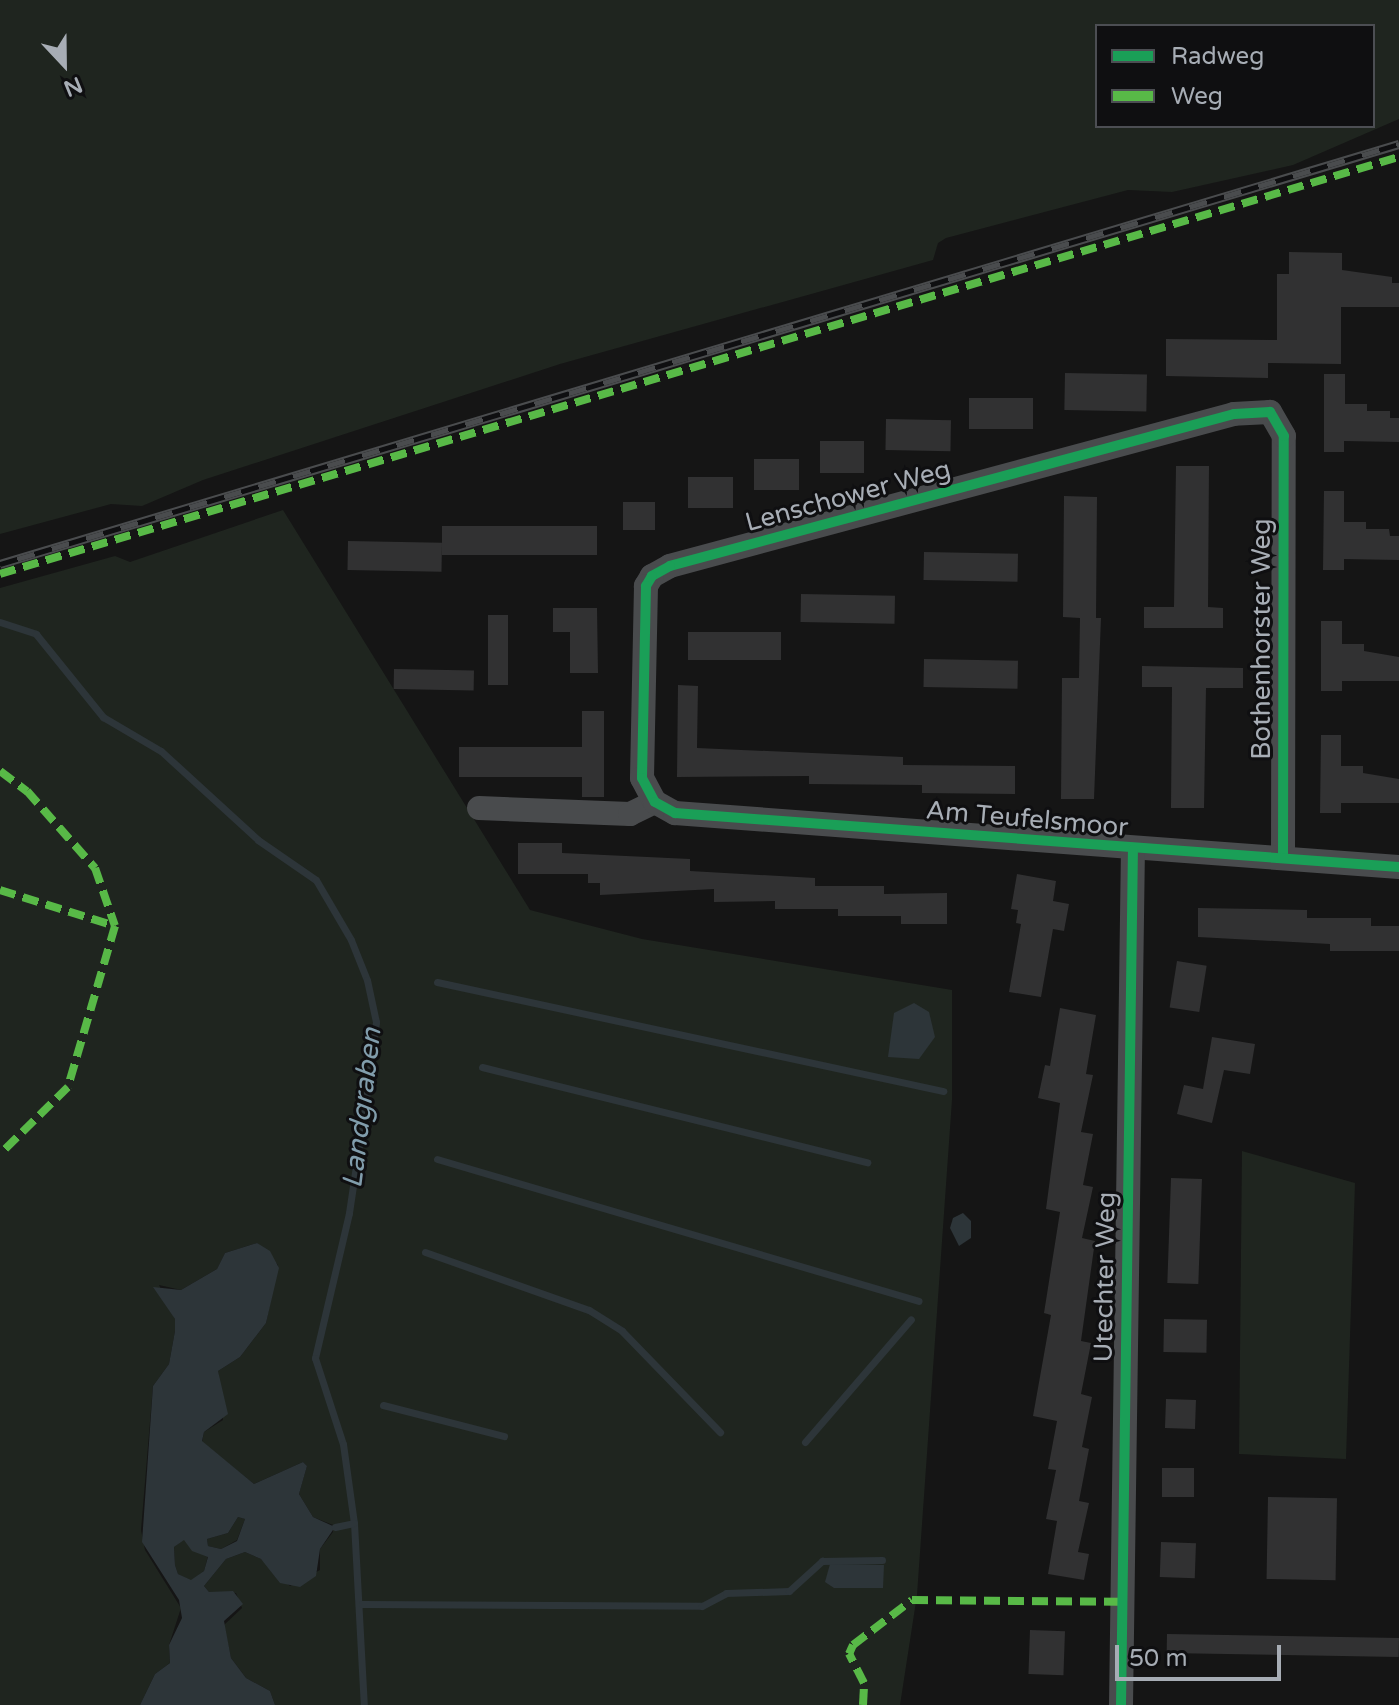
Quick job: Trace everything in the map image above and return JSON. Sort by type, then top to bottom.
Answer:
[{"type":"street","name":"Lenschower Weg","points":[[655,802],[642,778],[643,598],[646,586],[660,571],[1234,414],[1270,412],[1279,421]]},
{"type":"street","name":"Bothenhorster Weg","points":[[1279,421],[1284,457],[1283,858]]},
{"type":"street","points":[[479,808],[630,814],[655,802]]},
{"type":"street","name":"Am Teufelsmoor","points":[[655,802],[675,813],[1133,850],[1399,867]]},
{"type":"street","name":"Utechter Weg","points":[[1121,1705],[1133,850]]},
{"type":"shaded area","points":[[0,0],[1399,0],[1399,119],[1293,165],[1172,192],[1128,190],[946,238],[938,243],[933,260],[560,364],[203,480],[142,506],[111,504],[0,534]]},
{"type":"shaded area","points":[[283,510],[530,910],[642,939],[952,990],[952,1100],[917,1595],[900,1705],[275,1705],[270,1691],[246,1678],[231,1658],[224,1625],[242,1608],[236,1593],[209,1592],[204,1586],[226,1559],[245,1552],[261,1559],[290,1586],[320,1570],[320,1549],[333,1532],[333,1525],[313,1517],[299,1494],[307,1466],[303,1462],[254,1484],[202,1442],[204,1432],[223,1420],[218,1371],[240,1357],[266,1323],[278,1265],[257,1243],[225,1253],[217,1269],[181,1290],[159,1285],[175,1319],[175,1331],[169,1364],[153,1386],[141,1530],[145,1550],[181,1608],[169,1645],[170,1663],[155,1674],[140,1705],[0,1705],[0,588],[115,556],[130,562]]},
{"type":"shaded area","points":[[914,1003],[929,1012],[935,1037],[919,1059],[888,1057],[894,1013]]},
{"type":"shaded area","points":[[1242,1151],[1355,1183],[1346,1459],[1239,1454]]},
{"type":"shaded area","points":[[963,1213],[971,1221],[971,1238],[959,1246],[950,1228],[953,1218]]},
{"type":"shaded area","points":[[257,1243],[270,1251],[279,1268],[266,1323],[240,1357],[218,1371],[228,1414],[204,1432],[202,1441],[254,1484],[303,1462],[307,1466],[299,1494],[313,1517],[335,1527],[320,1549],[316,1576],[300,1587],[280,1583],[261,1559],[245,1552],[226,1559],[204,1586],[209,1592],[233,1591],[243,1604],[224,1621],[231,1658],[246,1678],[270,1691],[275,1705],[140,1705],[155,1674],[170,1663],[169,1645],[182,1618],[179,1600],[142,1542],[153,1386],[169,1364],[175,1331],[175,1319],[153,1287],[181,1290],[217,1269],[225,1253]],"holes":[[[238,1517],[245,1519],[237,1541],[221,1549],[208,1546],[207,1539],[228,1533]],[[184,1540],[192,1551],[208,1557],[204,1571],[191,1580],[178,1574],[175,1565],[174,1547]]]},
{"type":"shaded area","points":[[238,1517],[245,1519],[237,1540],[221,1549],[208,1546],[207,1539],[228,1533]]},
{"type":"shaded area","points":[[184,1539],[208,1556],[204,1571],[191,1581],[178,1574],[175,1565],[174,1547]]},
{"type":"shaded area","points":[[830,1564],[884,1565],[883,1588],[834,1588],[825,1582]]},
{"type":"building","points":[[1289,252],[1342,253],[1342,270],[1392,277],[1392,283],[1399,283],[1399,307],[1341,307],[1341,364],[1268,363],[1268,378],[1166,376],[1166,339],[1277,340],[1277,274],[1289,274]]},
{"type":"building","points":[[1065,373],[1147,374],[1146,411],[1064,410]]},
{"type":"building","points":[[1324,374],[1345,374],[1345,404],[1367,404],[1367,411],[1390,411],[1390,418],[1399,418],[1399,442],[1344,441],[1344,452],[1324,452]]},
{"type":"building","points":[[969,398],[1033,398],[1033,429],[969,429]]},
{"type":"building","points":[[886,419],[951,420],[950,451],[885,450]]},
{"type":"building","points":[[820,441],[864,441],[864,473],[820,473]]},
{"type":"building","points":[[754,459],[799,459],[799,490],[754,490]]},
{"type":"building","points":[[1176,466],[1209,466],[1208,607],[1223,608],[1223,628],[1144,628],[1144,607],[1174,607]]},
{"type":"building","points":[[688,477],[733,477],[733,508],[688,508]]},
{"type":"building","points":[[1324,491],[1344,491],[1344,522],[1366,522],[1366,529],[1389,529],[1390,536],[1399,536],[1399,560],[1344,559],[1344,570],[1323,570]]},
{"type":"building","points":[[1064,496],[1097,497],[1096,618],[1101,618],[1094,799],[1061,799],[1062,678],[1079,678],[1080,618],[1063,617]]},
{"type":"building","points":[[623,502],[655,502],[655,530],[623,530]]},
{"type":"building","points":[[442,526],[597,526],[597,555],[442,555]]},
{"type":"building","points":[[348,541],[442,543],[441,572],[347,570]]},
{"type":"building","points":[[924,552],[1018,554],[1017,582],[924,580]]},
{"type":"building","points":[[801,594],[895,596],[894,624],[801,622]]},
{"type":"building","points":[[553,608],[597,608],[598,673],[570,673],[570,632],[553,632]]},
{"type":"building","points":[[488,615],[508,615],[508,685],[488,685]]},
{"type":"building","points":[[1321,621],[1342,621],[1342,644],[1364,644],[1364,651],[1399,657],[1399,681],[1342,681],[1342,691],[1321,691]]},
{"type":"building","points":[[688,632],[781,632],[781,660],[688,660]]},
{"type":"building","points":[[924,659],[1018,661],[1017,689],[924,687]]},
{"type":"building","points":[[1142,666],[1243,668],[1243,688],[1206,688],[1204,808],[1171,808],[1172,687],[1142,687]]},
{"type":"building","points":[[394,669],[474,670],[474,690],[394,689]]},
{"type":"building","points":[[678,685],[698,686],[697,748],[903,757],[903,765],[1015,766],[1015,794],[922,793],[922,785],[809,784],[809,776],[677,777]]},
{"type":"building","points":[[582,711],[604,711],[604,797],[582,797],[582,777],[459,777],[459,747],[582,747]]},
{"type":"building","points":[[1321,735],[1341,735],[1341,766],[1363,766],[1363,773],[1399,779],[1399,803],[1341,803],[1341,813],[1320,813]]},
{"type":"building","points":[[518,843],[562,843],[562,853],[690,859],[690,871],[815,878],[815,886],[884,886],[884,894],[947,893],[947,924],[901,924],[901,916],[838,916],[838,909],[775,909],[775,901],[714,902],[714,889],[600,895],[600,883],[588,883],[588,874],[518,874]]},
{"type":"building","points":[[1017,874],[1056,881],[1053,901],[1069,904],[1064,931],[1053,929],[1041,997],[1009,992],[1021,924],[1016,923],[1018,910],[1011,909]]},
{"type":"building","points":[[1198,908],[1307,910],[1307,918],[1371,918],[1371,926],[1399,926],[1399,951],[1330,951],[1330,944],[1198,937]]},
{"type":"building","points":[[1177,961],[1207,966],[1199,1012],[1170,1007]]},
{"type":"building","points":[[1060,1008],[1096,1015],[1086,1074],[1093,1075],[1081,1132],[1093,1134],[1083,1185],[1093,1187],[1082,1238],[1095,1241],[1081,1341],[1091,1343],[1081,1394],[1092,1397],[1082,1447],[1089,1449],[1079,1501],[1089,1503],[1078,1552],[1089,1554],[1084,1580],[1048,1574],[1057,1521],[1046,1519],[1056,1470],[1048,1469],[1057,1421],[1033,1416],[1051,1315],[1044,1313],[1060,1212],[1046,1209],[1060,1103],[1038,1098],[1045,1065],[1050,1066]]},
{"type":"building","points":[[1212,1037],[1255,1044],[1250,1074],[1224,1070],[1212,1123],[1177,1114],[1184,1085],[1203,1089]]},
{"type":"building","points":[[1171,1178],[1202,1179],[1198,1284],[1167,1283]]},
{"type":"building","points":[[1164,1319],[1207,1320],[1206,1353],[1163,1352]]},
{"type":"building","points":[[1166,1399],[1196,1400],[1195,1429],[1165,1428]]},
{"type":"building","points":[[1162,1468],[1194,1468],[1194,1497],[1162,1497]]},
{"type":"building","points":[[1268,1497],[1337,1498],[1336,1580],[1267,1579]]},
{"type":"building","points":[[1161,1542],[1196,1543],[1195,1578],[1160,1577]]},
{"type":"building","points":[[1030,1630],[1065,1631],[1063,1675],[1028,1674]]},
{"type":"building","points":[[1167,1634],[1399,1638],[1399,1657],[1167,1653]]},
{"type":"waterway","name":"Landgraben","points":[[0,622],[36,634],[103,717],[161,751],[258,840],[316,880],[351,940],[367,980],[376,1022],[370,1072],[349,1213],[315,1358],[343,1444],[354,1523],[364,1705]]},
{"type":"waterway","points":[[437,982],[943,1091]]},
{"type":"waterway","points":[[482,1067],[867,1162]]},
{"type":"waterway","points":[[437,1159],[919,1301]]},
{"type":"waterway","points":[[425,1252],[589,1310],[622,1331],[720,1432]]},
{"type":"waterway","points":[[805,1442],[911,1319]]},
{"type":"waterway","points":[[383,1405],[504,1436]]},
{"type":"waterway","points":[[335,1527],[354,1523]]},
{"type":"waterway","points":[[362,1604],[702,1606],[726,1593],[789,1591],[822,1561],[882,1560]]},
{"type":"railway","points":[[0,564],[1399,144]]},
{"type":"marked path","points":[[0,574],[1399,157]]},
{"type":"marked path","points":[[0,771],[27,791],[95,868],[115,926]]},
{"type":"marked path","points":[[0,890],[115,926],[68,1087],[0,1154]]},
{"type":"marked path","points":[[863,1705],[864,1683],[849,1654],[853,1645],[912,1600],[1122,1602]]},
{"type":"cycle path","points":[[1283,858],[1284,436],[1270,412],[1234,414],[670,566],[652,576],[646,586],[642,778],[655,802],[675,813],[1399,867]]},
{"type":"cycle path","points":[[1121,1705],[1133,850]]}]
